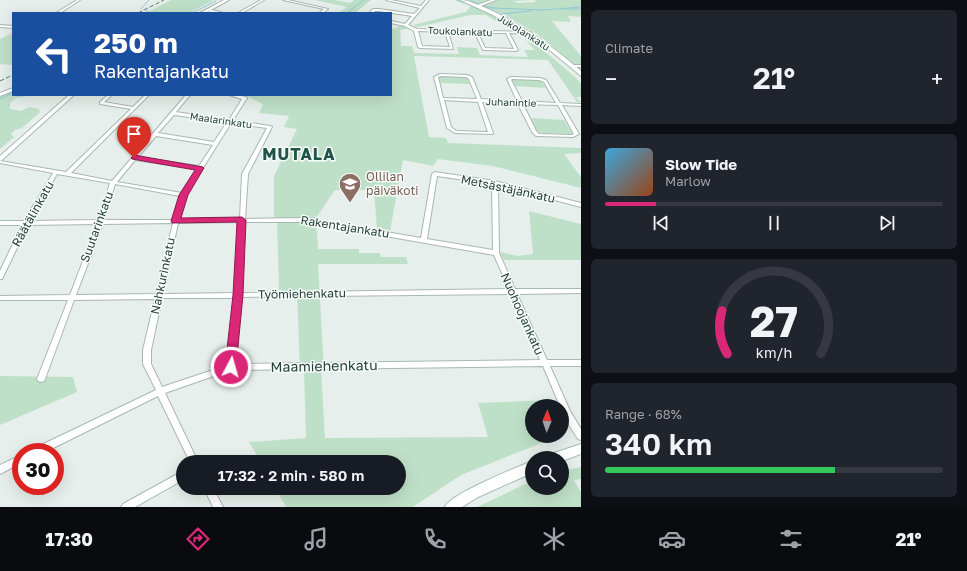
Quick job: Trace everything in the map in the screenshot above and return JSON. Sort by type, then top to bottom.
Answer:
[{"type":"main road","name":"Jukolankatu","points":[[462,0],[509,20],[530,33],[573,66],[581,74]]},
{"type":"main road","points":[[569,453],[581,449]]},
{"type":"main road","points":[[451,507],[474,493],[525,469]]},
{"type":"street","points":[[60,12],[79,0]]},
{"type":"street","points":[[204,12],[227,0]]},
{"type":"street","points":[[242,12],[263,0]]},
{"type":"street","points":[[284,0],[326,9],[322,12]]},
{"type":"street","points":[[387,0],[421,7]]},
{"type":"street","points":[[406,25],[428,0]]},
{"type":"street","points":[[477,6],[494,0]]},
{"type":"street","points":[[207,10],[216,12]]},
{"type":"street","points":[[372,12],[374,10],[379,10],[414,15]]},
{"type":"street","name":"Toukolankatu","points":[[392,22],[406,25],[415,29],[530,33]]},
{"type":"street","points":[[0,26],[12,26]]},
{"type":"street","points":[[415,29],[420,47],[452,48],[446,31]]},
{"type":"street","points":[[476,32],[484,49],[516,50],[507,33]]},
{"type":"street","points":[[573,66],[581,66]]},
{"type":"street","points":[[436,76],[467,76],[471,78],[479,101],[491,133],[454,132],[449,128],[436,76]]},
{"type":"street","points":[[509,79],[545,80],[558,104],[576,134],[573,136],[538,135],[534,132],[509,79]]},
{"type":"street","points":[[0,95],[12,89]]},
{"type":"street","points":[[0,159],[71,96]]},
{"type":"street","points":[[109,96],[101,103],[134,108]]},
{"type":"street","points":[[67,174],[146,96]]},
{"type":"street","name":"Suutarinkatu","points":[[41,379],[100,223],[113,183],[187,96]]},
{"type":"street","name":"Nahkurinkatu","points":[[191,455],[147,364],[147,350],[175,221],[184,195],[244,98],[235,96]]},
{"type":"street","name":"Juhanintie","points":[[442,99],[581,105]]},
{"type":"street","name":"Maalarinkatu","points":[[172,114],[270,127],[245,174],[242,220]]},
{"type":"street","points":[[155,134],[216,144]]},
{"type":"street","points":[[134,158],[200,168]]},
{"type":"street","points":[[0,162],[184,195]]},
{"type":"street","name":"Räätälinkatu","points":[[0,277],[26,223],[56,172]]},
{"type":"street","name":"Metsästäjänkatu","points":[[424,240],[435,174],[495,183],[581,205]]},
{"type":"street","name":"Nuohoojankatu","points":[[495,183],[496,253],[544,364],[567,413],[581,436]]},
{"type":"street","points":[[231,367],[238,295],[242,220]]},
{"type":"street","name":"Rakentajankatu","points":[[0,223],[305,220],[496,253]]},
{"type":"street","name":"Työmiehenkatu","points":[[0,298],[581,291]]},
{"type":"street","name":"Maamiehenkatu","points":[[54,443],[161,391],[231,367],[581,363]]},
{"type":"street","points":[[0,470],[12,464]]},
{"type":"street","points":[[126,507],[176,479]]},
{"type":"street","points":[[212,495],[218,507]]},
{"type":"green space","points":[[171,0],[214,0],[191,12],[148,12]]},
{"type":"green space","points":[[315,0],[335,0],[350,3],[354,0],[371,0],[356,12],[340,12],[347,7]]},
{"type":"green space","points":[[467,0],[532,0],[514,1],[517,3],[536,2],[535,0],[581,0],[581,17],[568,16],[571,22],[552,21],[581,56],[581,64],[574,64],[537,34],[505,15]]},
{"type":"green space","points":[[471,6],[505,21],[520,30],[516,31],[504,23],[499,23],[486,15],[470,15],[418,27],[413,25],[466,12]]},
{"type":"green space","points":[[400,25],[411,28],[400,30],[401,46],[412,46],[414,53],[459,54],[457,47],[477,48],[480,55],[528,57],[524,50],[535,50],[521,35],[527,36],[575,77],[581,84],[581,97],[576,97],[581,102],[577,102],[548,60],[414,56],[429,137],[446,138],[448,143],[581,148],[581,153],[564,154],[581,177],[581,188],[493,166],[438,159],[433,166],[403,160],[390,231],[377,229],[374,190],[335,190],[316,218],[318,249],[359,249],[359,253],[380,253],[381,257],[406,257],[408,264],[318,264],[324,370],[321,370],[325,438],[488,437],[478,403],[525,401],[525,443],[541,443],[461,475],[413,507],[286,507],[279,495],[406,495],[406,455],[257,455],[249,442],[306,438],[304,370],[300,370],[297,292],[279,292],[277,218],[274,218],[274,176],[297,129],[284,127],[289,116],[259,113],[263,104],[246,96],[392,96],[392,28],[395,29]]},
{"type":"green space","points":[[12,33],[12,65],[0,64],[0,39]]},
{"type":"green space","points":[[442,76],[465,77],[469,79],[470,84],[440,83],[439,78]]},
{"type":"green space","points":[[512,80],[540,80],[546,88],[515,86]]},
{"type":"green space","points":[[12,91],[12,96],[27,96],[16,98],[10,103],[10,109],[21,111],[30,107],[39,109],[40,112],[22,128],[15,130],[11,134],[14,137],[0,149],[0,97]]},
{"type":"green space","points":[[531,118],[564,120],[572,133],[541,133],[536,131]]},
{"type":"green space","points":[[529,211],[581,224],[581,260],[504,260],[500,252],[518,256],[533,254]]},
{"type":"green space","points":[[0,376],[73,377],[77,392],[0,425]]},
{"type":"green space","points":[[581,467],[581,479],[574,480],[581,492],[581,507],[477,507],[525,484],[525,495],[569,495],[569,470]]},
{"type":"waterway","points":[[141,9],[149,0]]},
{"type":"waterway","points":[[348,12],[364,0]]},
{"type":"waterway","points":[[456,0],[464,3]]},
{"type":"waterway","points":[[194,12],[216,1]]},
{"type":"waterway","points":[[471,1],[478,4]]},
{"type":"waterway","points":[[484,6],[493,8],[543,10],[581,7]]},
{"type":"waterway","points":[[565,9],[581,9]]},
{"type":"waterway","points":[[501,14],[531,11]]},
{"type":"waterway","points":[[0,99],[12,93]]},
{"type":"railway","points":[[140,12],[164,0]]},
{"type":"railway","points":[[0,81],[12,75]]},
{"type":"place","name":"Ollilan päiväkoti","points":[[350,204]]},
{"type":"district","name":"MUTALA","points":[[299,154]]},
{"type":"route","points":[[134,158],[200,168],[184,195],[175,221],[242,220],[238,295],[231,367]]}]
